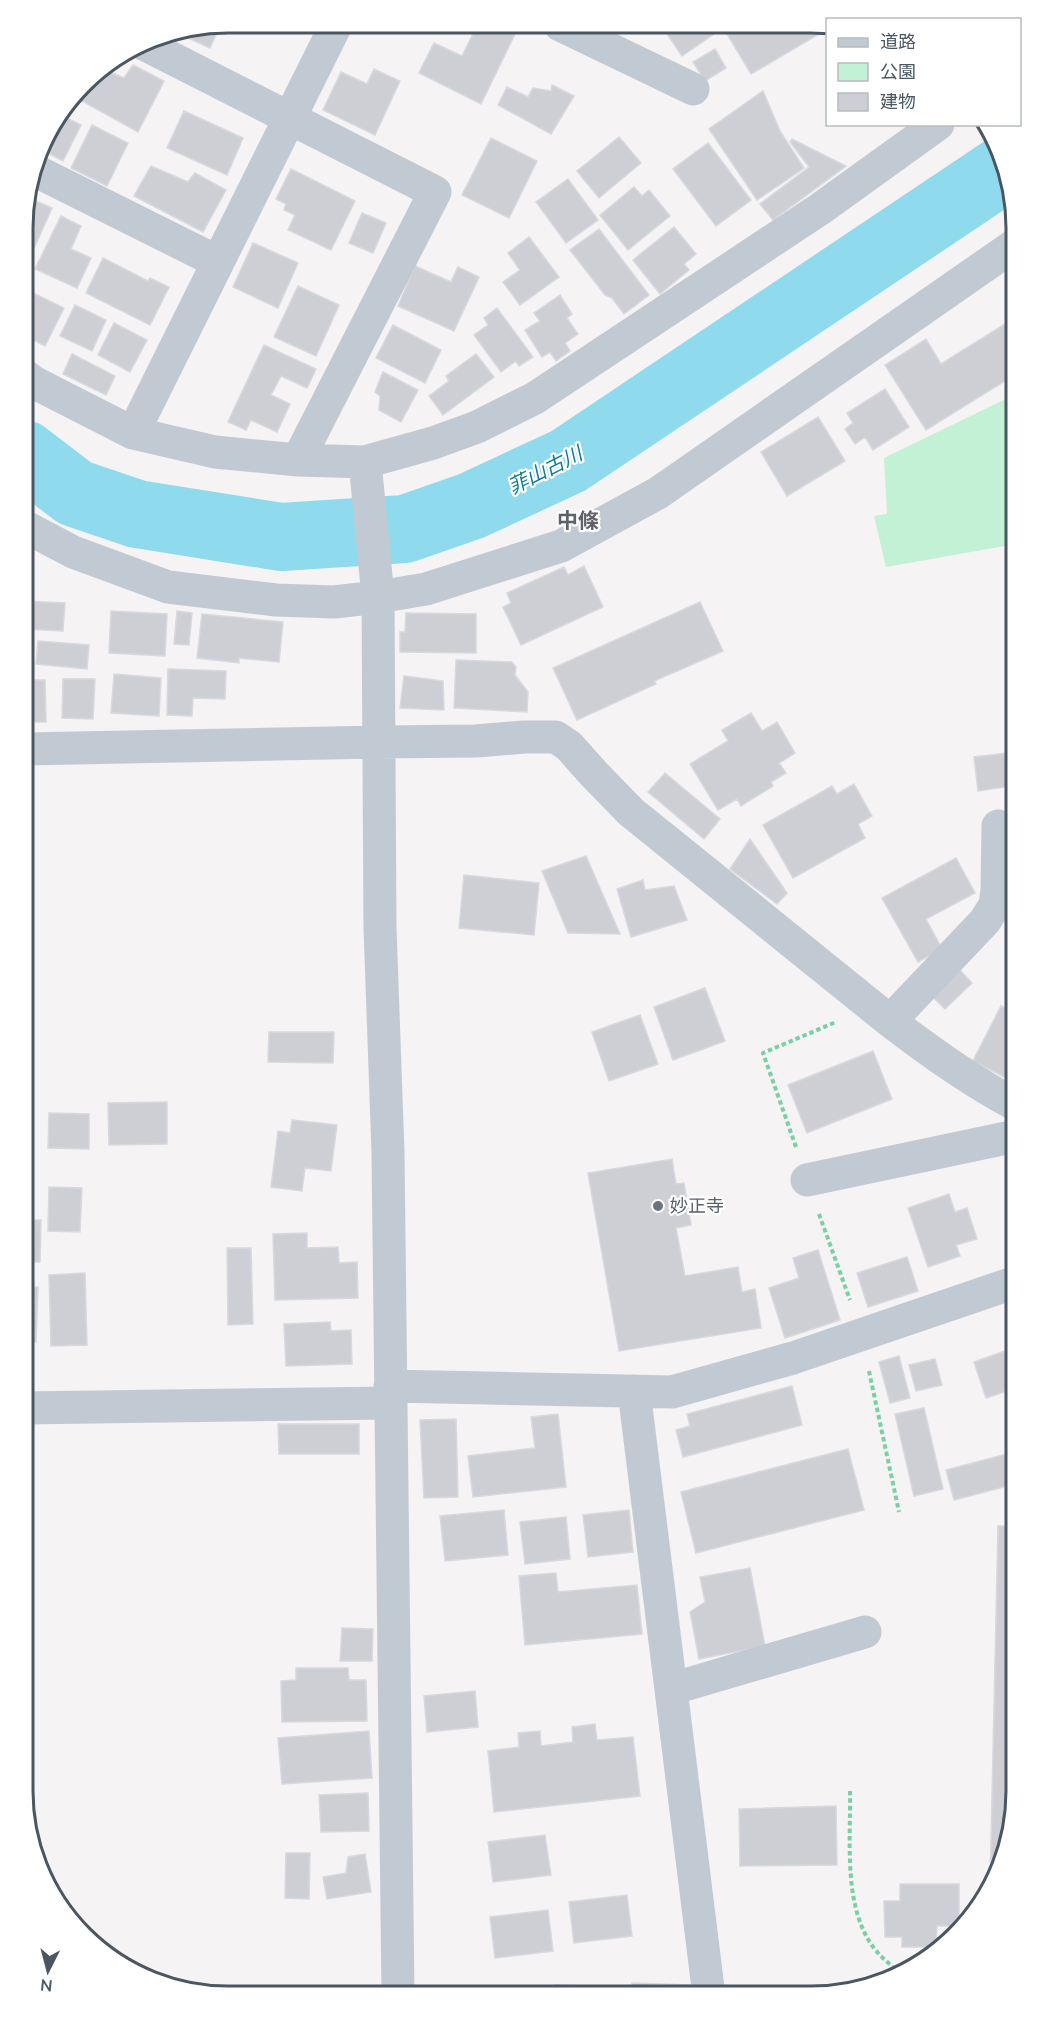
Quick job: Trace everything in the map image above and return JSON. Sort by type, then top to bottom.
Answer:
[{"type":"street","points":[[133,433],[332,33]]},
{"type":"street","points":[[577,33],[693,89]]},
{"type":"street","points":[[153,48],[435,192],[298,460]]},
{"type":"street","points":[[33,382],[133,433],[215,452],[366,468],[477,427],[535,398],[820,209],[935,126]]},
{"type":"street","points":[[41,173],[218,262]]},
{"type":"street","points":[[33,531],[73,552],[168,587],[276,600],[334,602],[377,590],[426,589],[561,546],[658,493],[1006,252]]},
{"type":"street","points":[[366,468],[377,590],[380,927],[388,1153],[398,1986]]},
{"type":"street","points":[[33,749],[476,741],[556,737],[569,746],[631,812],[881,1014],[962,1073],[1006,1099]]},
{"type":"street","points":[[881,1014],[985,921],[995,905],[998,826]]},
{"type":"street","points":[[807,1180],[1006,1138]]},
{"type":"street","points":[[33,1408],[390,1395],[672,1392],[793,1359],[1006,1285]]},
{"type":"street","points":[[634,1391],[708,1986]]},
{"type":"street","points":[[671,1689],[865,1632]]},
{"type":"path","points":[[881,1014],[763,1053],[862,1335],[899,1512]]},
{"type":"path","points":[[850,1791],[852,1898],[860,1925],[875,1950],[895,1967]]},
{"type":"green space","points":[[1006,399],[1006,546],[886,567],[874,516],[887,514],[884,458]]},
{"type":"building","points":[[217,33],[210,48],[187,38]]},
{"type":"building","points":[[474,33],[515,34],[481,104],[419,73],[434,43],[462,56]]},
{"type":"building","points":[[666,33],[713,33],[714,34],[682,56]]},
{"type":"building","points":[[726,33],[819,34],[751,74]]},
{"type":"building","points":[[715,49],[726,68],[705,81],[693,62]]},
{"type":"building","points":[[133,65],[164,81],[138,132],[82,101],[85,95],[111,72],[124,78]]},
{"type":"building","points":[[374,69],[400,81],[375,135],[323,110],[341,72],[367,84]]},
{"type":"building","points":[[552,85],[574,96],[551,134],[498,105],[507,87],[528,97],[533,88],[551,91]]},
{"type":"building","points":[[763,91],[780,131],[804,168],[757,200],[709,129]]},
{"type":"building","points":[[184,111],[243,138],[227,175],[167,148]]},
{"type":"building","points":[[67,118],[81,125],[63,161],[48,153]]},
{"type":"building","points":[[92,125],[128,143],[107,186],[71,168]]},
{"type":"building","points":[[619,137],[641,163],[599,198],[577,171]]},
{"type":"building","points":[[491,138],[537,161],[509,218],[462,195]]},
{"type":"building","points":[[792,139],[846,166],[773,220],[760,204],[809,167],[790,142]]},
{"type":"building","points":[[708,143],[751,200],[716,226],[673,169]]},
{"type":"building","points":[[151,166],[188,182],[195,173],[226,190],[203,232],[134,196]]},
{"type":"building","points":[[291,169],[355,201],[331,250],[288,230],[295,215],[284,210],[286,204],[276,199]]},
{"type":"building","points":[[568,179],[598,220],[566,243],[536,202]]},
{"type":"building","points":[[634,187],[642,196],[649,190],[670,216],[628,250],[600,215]]},
{"type":"building","points":[[36,201],[52,208],[33,251],[33,228]]},
{"type":"building","points":[[362,213],[386,223],[373,253],[349,243]]},
{"type":"building","points":[[61,216],[81,226],[71,249],[91,258],[77,288],[35,269]]},
{"type":"building","points":[[674,227],[696,254],[684,264],[689,270],[660,294],[633,260]]},
{"type":"building","points":[[599,229],[649,295],[624,314],[612,298],[605,295],[570,250]]},
{"type":"building","points":[[529,237],[559,277],[520,305],[503,282],[520,270],[508,253]]},
{"type":"building","points":[[253,243],[298,263],[278,308],[233,287]]},
{"type":"building","points":[[103,258],[148,281],[150,278],[169,287],[150,325],[86,293]]},
{"type":"building","points":[[415,266],[451,282],[458,267],[479,277],[454,331],[398,306]]},
{"type":"building","points":[[298,286],[339,305],[316,356],[274,337]]},
{"type":"building","points":[[33,293],[64,308],[45,346],[33,340]]},
{"type":"building","points":[[560,295],[572,314],[567,318],[578,334],[565,343],[570,351],[556,361],[550,352],[542,357],[525,330],[540,321],[534,313]]},
{"type":"building","points":[[75,305],[106,320],[92,351],[60,336]]},
{"type":"building","points":[[497,308],[533,357],[519,366],[516,361],[501,372],[474,335],[488,325],[484,318]]},
{"type":"building","points":[[114,323],[147,340],[130,372],[98,355]]},
{"type":"building","points":[[1006,323],[1006,380],[926,430],[885,365],[926,339],[941,364]]},
{"type":"building","points":[[393,325],[441,350],[425,383],[376,358]]},
{"type":"building","points":[[264,345],[316,369],[307,388],[281,376],[271,395],[290,404],[277,432],[251,420],[246,430],[228,422]]},
{"type":"building","points":[[72,354],[115,376],[106,395],[63,374]]},
{"type":"building","points":[[476,354],[494,377],[443,415],[429,396],[449,381],[446,376]]},
{"type":"building","points":[[383,372],[418,390],[401,422],[379,410],[380,396],[375,392]]},
{"type":"building","points":[[885,389],[909,427],[873,450],[865,437],[855,444],[845,429],[853,423],[847,413]]},
{"type":"building","points":[[818,417],[845,461],[787,496],[761,452]]},
{"type":"building","points":[[584,566],[603,607],[521,645],[503,607],[511,603],[507,593],[564,567],[568,575]]},
{"type":"building","points":[[33,601],[65,603],[63,631],[33,629]]},
{"type":"building","points":[[700,602],[723,651],[654,681],[656,684],[577,720],[553,668]]},
{"type":"building","points":[[111,611],[167,614],[165,656],[109,653]]},
{"type":"building","points":[[177,611],[192,613],[189,645],[174,644]]},
{"type":"building","points":[[406,613],[476,614],[476,653],[400,652],[400,632],[405,632]]},
{"type":"building","points":[[202,614],[283,622],[279,662],[239,658],[239,663],[197,658]]},
{"type":"building","points":[[38,641],[89,645],[87,669],[36,664]]},
{"type":"building","points":[[456,660],[512,662],[516,667],[515,675],[528,692],[527,712],[454,708]]},
{"type":"building","points":[[168,669],[226,671],[225,699],[193,698],[192,716],[167,715]]},
{"type":"building","points":[[114,674],[161,678],[159,716],[111,713]]},
{"type":"building","points":[[404,676],[443,681],[444,710],[400,708]]},
{"type":"building","points":[[63,679],[95,679],[93,719],[62,718]]},
{"type":"building","points":[[33,680],[45,680],[46,722],[33,722]]},
{"type":"building","points":[[751,713],[762,731],[777,722],[795,753],[779,763],[786,773],[771,782],[773,786],[741,806],[737,799],[718,810],[690,764],[728,741],[722,730]]},
{"type":"building","points":[[1006,753],[1006,787],[978,791],[974,757]]},
{"type":"building","points":[[665,773],[720,819],[704,839],[648,792]]},
{"type":"building","points":[[854,784],[872,816],[858,824],[865,838],[793,878],[763,825],[832,786],[837,794]]},
{"type":"building","points":[[750,839],[787,893],[777,904],[730,869]]},
{"type":"building","points":[[586,856],[620,934],[568,933],[542,871]]},
{"type":"building","points":[[956,858],[975,893],[926,919],[942,949],[918,962],[882,898]]},
{"type":"building","points":[[464,875],[539,883],[534,935],[459,928]]},
{"type":"building","points":[[643,880],[645,890],[674,886],[687,920],[631,937],[617,889]]},
{"type":"building","points":[[959,969],[972,983],[945,1009],[931,995]]},
{"type":"building","points":[[705,988],[725,1041],[673,1060],[654,1007]]},
{"type":"building","points":[[1001,1006],[1006,1008],[1006,1078],[973,1061]]},
{"type":"building","points":[[640,1015],[658,1064],[609,1081],[592,1032]]},
{"type":"building","points":[[269,1032],[334,1032],[333,1063],[268,1062]]},
{"type":"building","points":[[873,1051],[892,1099],[807,1133],[788,1085]]},
{"type":"building","points":[[167,1102],[167,1144],[109,1145],[108,1103]]},
{"type":"building","points":[[49,1113],[89,1114],[89,1149],[48,1148]]},
{"type":"building","points":[[292,1120],[337,1125],[331,1171],[305,1168],[302,1191],[271,1187],[278,1131],[290,1133]]},
{"type":"building","points":[[672,1159],[676,1184],[684,1183],[691,1225],[676,1228],[685,1276],[738,1267],[742,1292],[755,1289],[761,1328],[619,1351],[588,1173]]},
{"type":"building","points":[[49,1187],[82,1188],[80,1232],[48,1231]]},
{"type":"building","points":[[949,1194],[955,1212],[967,1208],[977,1239],[956,1245],[960,1256],[928,1267],[908,1208]]},
{"type":"building","points":[[33,1220],[41,1220],[40,1262],[33,1262]]},
{"type":"building","points":[[307,1233],[307,1248],[338,1247],[339,1263],[357,1262],[358,1298],[275,1300],[273,1234]]},
{"type":"building","points":[[227,1248],[251,1248],[253,1324],[228,1325]]},
{"type":"building","points":[[818,1250],[840,1320],[785,1338],[769,1288],[799,1278],[793,1258]]},
{"type":"building","points":[[907,1257],[918,1291],[868,1307],[857,1273]]},
{"type":"building","points":[[85,1273],[87,1345],[51,1346],[49,1275]]},
{"type":"building","points":[[33,1287],[38,1287],[36,1342],[33,1342]]},
{"type":"building","points":[[330,1322],[331,1331],[351,1330],[352,1364],[286,1366],[284,1324]]},
{"type":"building","points":[[1006,1351],[1006,1391],[986,1398],[974,1362]]},
{"type":"building","points":[[899,1356],[910,1398],[890,1403],[879,1362]]},
{"type":"building","points":[[935,1359],[942,1385],[916,1391],[909,1365]]},
{"type":"building","points":[[792,1386],[802,1425],[683,1457],[676,1430],[690,1426],[687,1414]]},
{"type":"building","points":[[924,1408],[943,1489],[914,1496],[895,1414]]},
{"type":"building","points":[[558,1414],[566,1487],[473,1497],[468,1456],[535,1448],[531,1417]]},
{"type":"building","points":[[456,1419],[458,1497],[424,1498],[420,1420]]},
{"type":"building","points":[[278,1424],[359,1424],[359,1454],[279,1454]]},
{"type":"building","points":[[848,1449],[864,1510],[696,1553],[681,1492]]},
{"type":"building","points":[[1006,1454],[1006,1486],[954,1500],[946,1470]]},
{"type":"building","points":[[504,1510],[508,1555],[445,1561],[440,1516]]},
{"type":"building","points":[[629,1510],[633,1552],[588,1557],[583,1515]]},
{"type":"building","points":[[566,1517],[570,1559],[525,1564],[520,1522]]},
{"type":"building","points":[[998,1526],[1006,1526],[1006,1804],[999,1842],[990,1867]]},
{"type":"building","points":[[750,1568],[765,1646],[699,1659],[690,1612],[705,1602],[700,1577]]},
{"type":"building","points":[[556,1573],[558,1592],[637,1585],[642,1634],[525,1645],[519,1576]]},
{"type":"building","points":[[342,1628],[373,1629],[372,1661],[340,1661]]},
{"type":"building","points":[[296,1668],[348,1668],[349,1680],[366,1680],[367,1721],[282,1722],[281,1681],[296,1680]]},
{"type":"building","points":[[475,1691],[478,1727],[427,1732],[424,1696]]},
{"type":"building","points":[[595,1724],[597,1740],[633,1737],[640,1796],[494,1812],[488,1751],[519,1747],[518,1733],[540,1731],[541,1746],[573,1742],[572,1727]]},
{"type":"building","points":[[369,1731],[372,1778],[282,1784],[278,1738]]},
{"type":"building","points":[[368,1793],[369,1831],[321,1832],[319,1795]]},
{"type":"building","points":[[836,1806],[837,1865],[740,1866],[739,1809]]},
{"type":"building","points":[[545,1835],[551,1875],[493,1882],[488,1842]]},
{"type":"building","points":[[286,1853],[310,1853],[309,1899],[285,1898]]},
{"type":"building","points":[[365,1854],[371,1892],[327,1899],[323,1877],[346,1873],[348,1857]]},
{"type":"building","points":[[900,1884],[959,1884],[959,1918],[952,1926],[937,1926],[936,1940],[929,1947],[902,1947],[902,1937],[885,1937],[884,1901],[900,1901]]},
{"type":"building","points":[[627,1895],[632,1936],[574,1943],[569,1902]]},
{"type":"building","points":[[548,1910],[553,1951],[495,1958],[490,1917]]},
{"type":"building","points":[[632,1983],[690,1985],[690,1986],[632,1986]]},
{"type":"waterway","name":"菲山古川","points":[[33,461],[75,493],[137,514],[281,537],[405,529],[471,506],[568,461],[998,173]]},
{"type":"place","name":"妙正寺","points":[[658,1206]]},
{"type":"district","name":"中條","points":[[578,521]]}]
